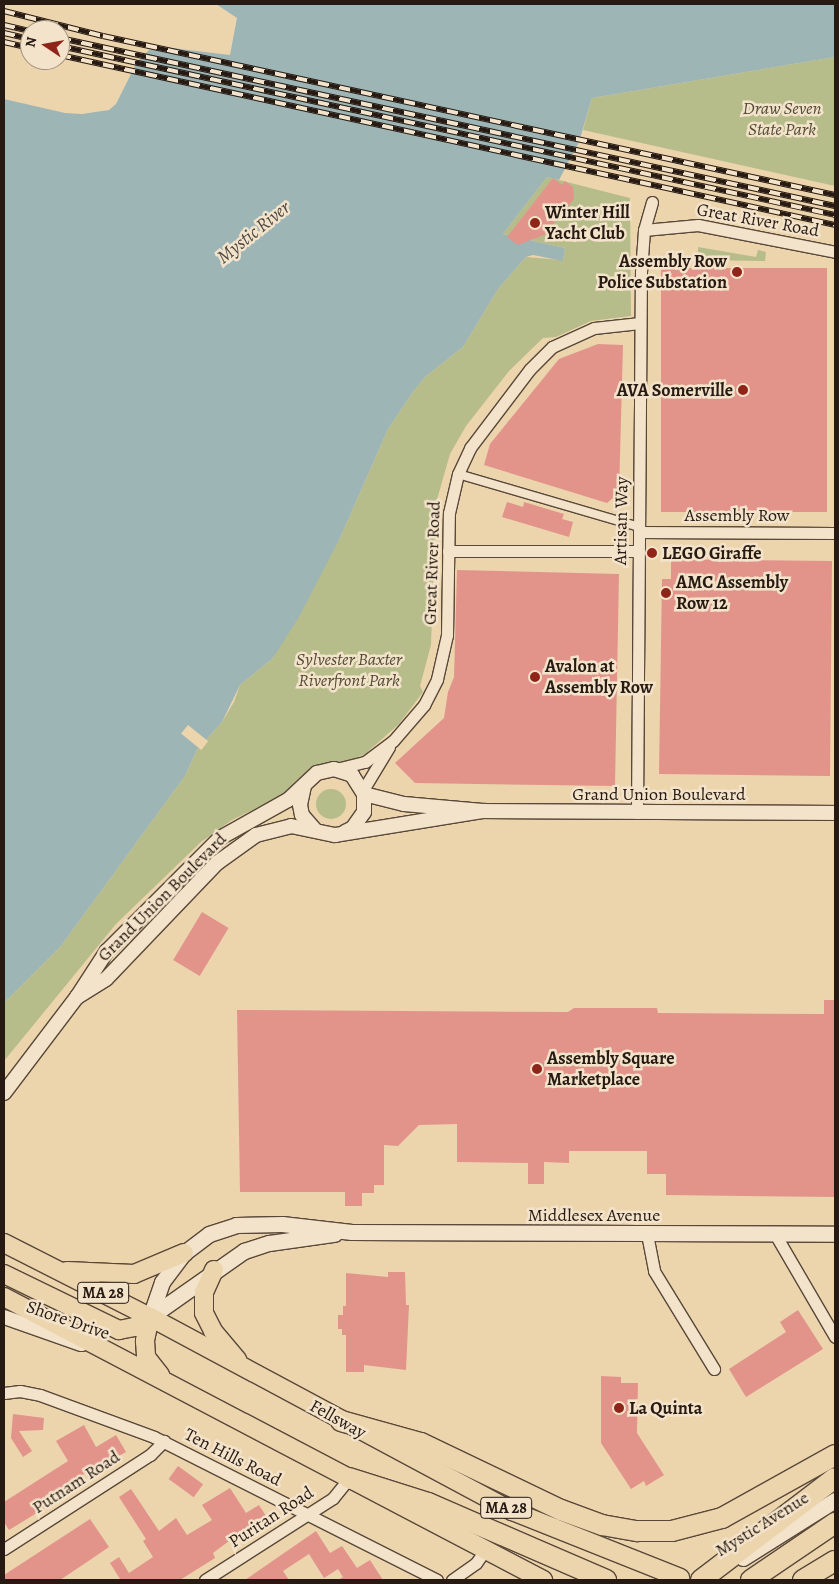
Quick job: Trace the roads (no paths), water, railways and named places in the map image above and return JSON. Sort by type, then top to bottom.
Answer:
[{"type":"highway","points":[[4,1234],[27,1254]]},
{"type":"highway","name":"Fellsway","points":[[4,1243],[150,1317],[512,1511],[680,1578]]},
{"type":"highway","points":[[56,1269],[134,1274],[184,1253]]},
{"type":"highway","points":[[214,1270],[204,1292],[204,1312],[213,1331],[246,1369]]},
{"type":"highway","points":[[4,1274],[119,1330],[135,1328],[150,1317]]},
{"type":"highway","name":"MA 28","points":[[4,1297],[544,1580]]},
{"type":"highway","points":[[150,1317],[145,1341],[146,1356],[155,1371],[168,1382]]},
{"type":"highway","points":[[341,1421],[421,1443],[561,1510],[602,1524],[637,1531],[672,1531],[722,1518],[835,1456]]},
{"type":"highway","points":[[349,1478],[428,1503],[606,1580]]},
{"type":"highway","points":[[701,1580],[835,1478]]},
{"type":"highway","points":[[751,1580],[835,1523]]},
{"type":"highway","points":[[803,1580],[835,1561]]},
{"type":"main road","name":"Middlesex Avenue","points":[[150,1317],[162,1282],[184,1253],[209,1234],[236,1225],[282,1224],[352,1232],[835,1234]]},
{"type":"main road","name":"Middlesex Avenue","points":[[150,1317],[214,1270],[257,1246],[352,1232]]},
{"type":"main road","name":"Mystic Avenue","points":[[708,1580],[835,1500]]},
{"type":"street","name":"Artisan Way","points":[[637,813],[640,323],[644,230],[652,202]]},
{"type":"street","name":"Great River Road","points":[[644,230],[698,225],[835,252]]},
{"type":"street","name":"Great River Road","points":[[364,792],[393,741],[424,705],[442,664],[447,634],[449,514],[458,474],[470,448],[530,369],[552,347],[594,328],[640,323]]},
{"type":"street","name":"Assembly Row","points":[[458,474],[639,530],[835,533]]},
{"type":"street","points":[[448,552],[639,551]]},
{"type":"street","name":"Great River Road","points":[[334,769],[365,762],[393,741]]},
{"type":"street","name":"Grand Union Boulevard","points":[[4,1093],[77,998],[107,951],[203,853],[232,830],[288,800],[317,773],[334,769],[352,776],[364,792],[404,804],[483,811],[835,814]]},
{"type":"street","points":[[304,786],[300,805],[302,814],[315,830],[330,834],[345,832],[353,828],[364,812],[364,792]]},
{"type":"street","name":"Grand Union Boulevard","points":[[345,832],[483,811]]},
{"type":"street","name":"Grand Union Boulevard","points":[[77,998],[106,979],[217,863],[243,842],[280,827],[315,830]]},
{"type":"street","points":[[647,1234],[654,1271],[714,1369]]},
{"type":"street","points":[[775,1234],[835,1337]]},
{"type":"street","name":"Shore Drive","points":[[4,1317],[120,1357]]},
{"type":"street","name":"Ten Hills Road","points":[[4,1393],[20,1391],[40,1395],[164,1441],[437,1580]]},
{"type":"street","name":"Putnam Road","points":[[4,1549],[150,1455],[164,1441]]},
{"type":"street","name":"Puritan Road","points":[[206,1580],[338,1493],[349,1478]]},
{"type":"street","points":[[452,1580],[474,1566],[485,1550]]},
{"type":"water","name":"Mystic River","points":[[216,4],[835,4],[835,57],[592,98],[579,142],[559,180],[547,177],[503,234],[565,248],[563,261],[533,255],[526,257],[498,289],[463,347],[425,377],[413,392],[388,429],[340,538],[299,617],[273,658],[240,685],[222,722],[197,750],[185,776],[61,946],[4,1003],[4,99],[65,113],[82,114],[109,110],[116,104],[137,62],[149,50],[172,48],[230,55],[237,18]]},
{"type":"railway","points":[[4,11],[103,36],[835,195]]},
{"type":"railway","points":[[4,25],[20,29]]},
{"type":"railway","points":[[4,33],[20,37]]},
{"type":"railway","points":[[70,40],[835,206]]},
{"type":"railway","points":[[4,42],[20,46]]},
{"type":"railway","points":[[70,48],[835,215]]},
{"type":"railway","points":[[70,57],[835,225]]},
{"type":"place","name":"Winter Hill Yacht Club","points":[[535,223]]},
{"type":"place","name":"Assembly Row Police Substation","points":[[737,272]]},
{"type":"place","name":"AVA Somerville","points":[[743,390]]},
{"type":"place","name":"LEGO Giraffe","points":[[652,553]]},
{"type":"place","name":"AMC Assembly Row 12","points":[[666,593]]},
{"type":"place","name":"Avalon at Assembly Row","points":[[535,677]]},
{"type":"place","name":"Assembly Square Marketplace","points":[[537,1069]]},
{"type":"place","name":"La Quinta","points":[[619,1408]]},
{"type":"park label","name":"Draw Seven State Park","points":[[782,119]]},
{"type":"park label","name":"Sylvester Baxter Riverfront Park","points":[[349,670]]}]
